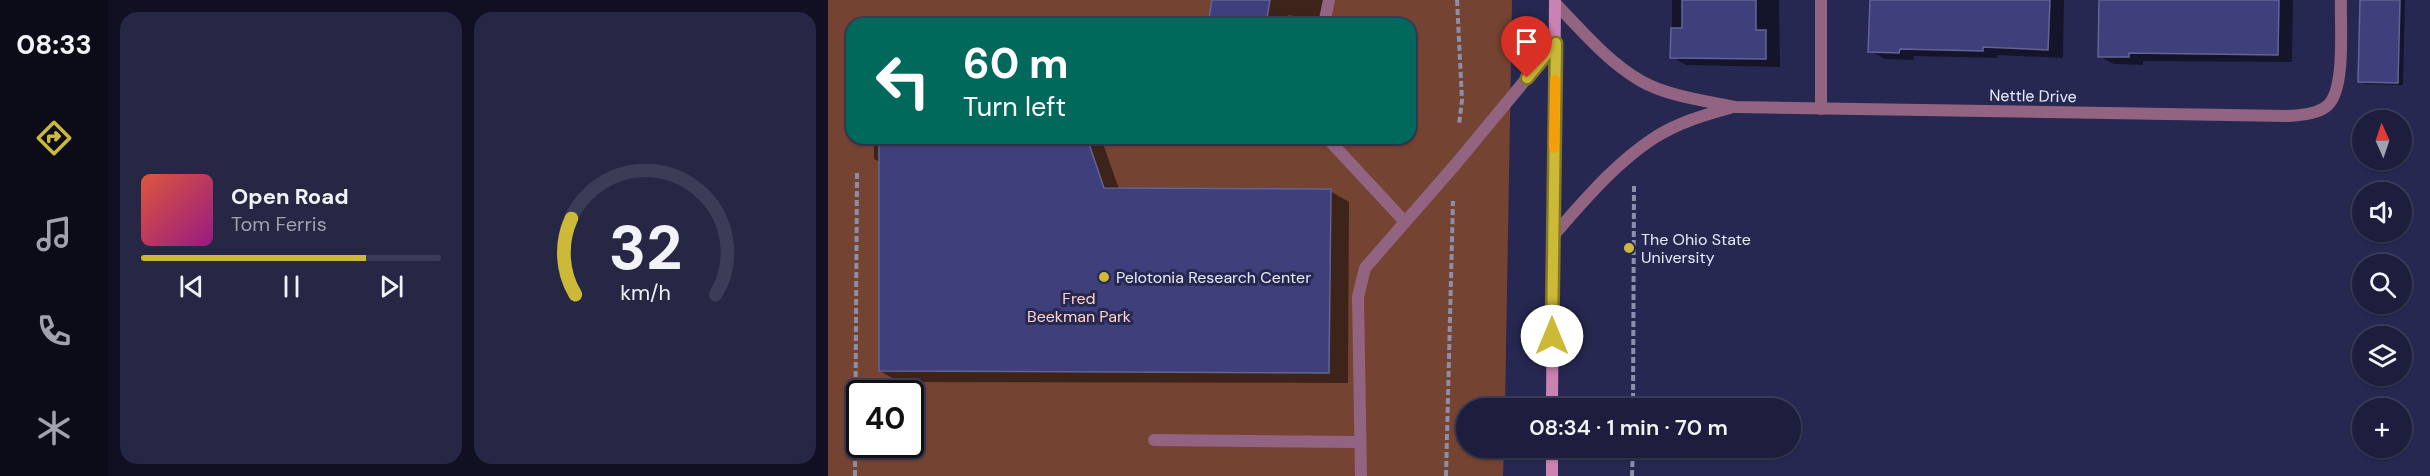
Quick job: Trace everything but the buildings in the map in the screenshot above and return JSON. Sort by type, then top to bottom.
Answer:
[{"type":"street","points":[[1325,18],[1329,0]]},
{"type":"street","points":[[1821,0],[1821,109]]},
{"type":"street","name":"Nettle Drive","points":[[1555,2],[1609,58],[1643,82],[1683,96],[1735,107],[2289,116],[2310,114],[2328,105],[2336,90],[2340,72],[2341,0]]},
{"type":"street","points":[[1552,398],[1551,237],[1555,2]]},
{"type":"street","points":[[1361,476],[1358,297],[1365,268],[1556,43]]},
{"type":"street","name":"Nettle Drive","points":[[1551,237],[1617,166],[1653,139],[1679,124],[1735,107]]},
{"type":"street","points":[[1333,144],[1405,222]]},
{"type":"street","points":[[1154,440],[1360,442]]},
{"type":"street","points":[[1552,458],[1552,476]]},
{"type":"path","points":[[1457,0],[1462,100],[1458,134]]},
{"type":"path","points":[[855,476],[857,172]]},
{"type":"path","points":[[1633,398],[1634,186]]},
{"type":"path","points":[[1446,476],[1453,194]]},
{"type":"path","points":[[1632,476],[1633,458]]},
{"type":"green space","name":"Fred Beekman Park","points":[[828,0],[1512,0],[1505,398],[1456,398],[1456,458],[1504,458],[1503,476],[828,476]]},
{"type":"slow traffic","points":[[1554,148],[1555,80]]},
{"type":"place","name":"The Ohio State University","points":[[1629,248]]},
{"type":"place","name":"Pelotonia Research Center","points":[[1104,277]]},
{"type":"route","points":[[1527,78],[1556,43],[1551,237],[1552,336]]}]
